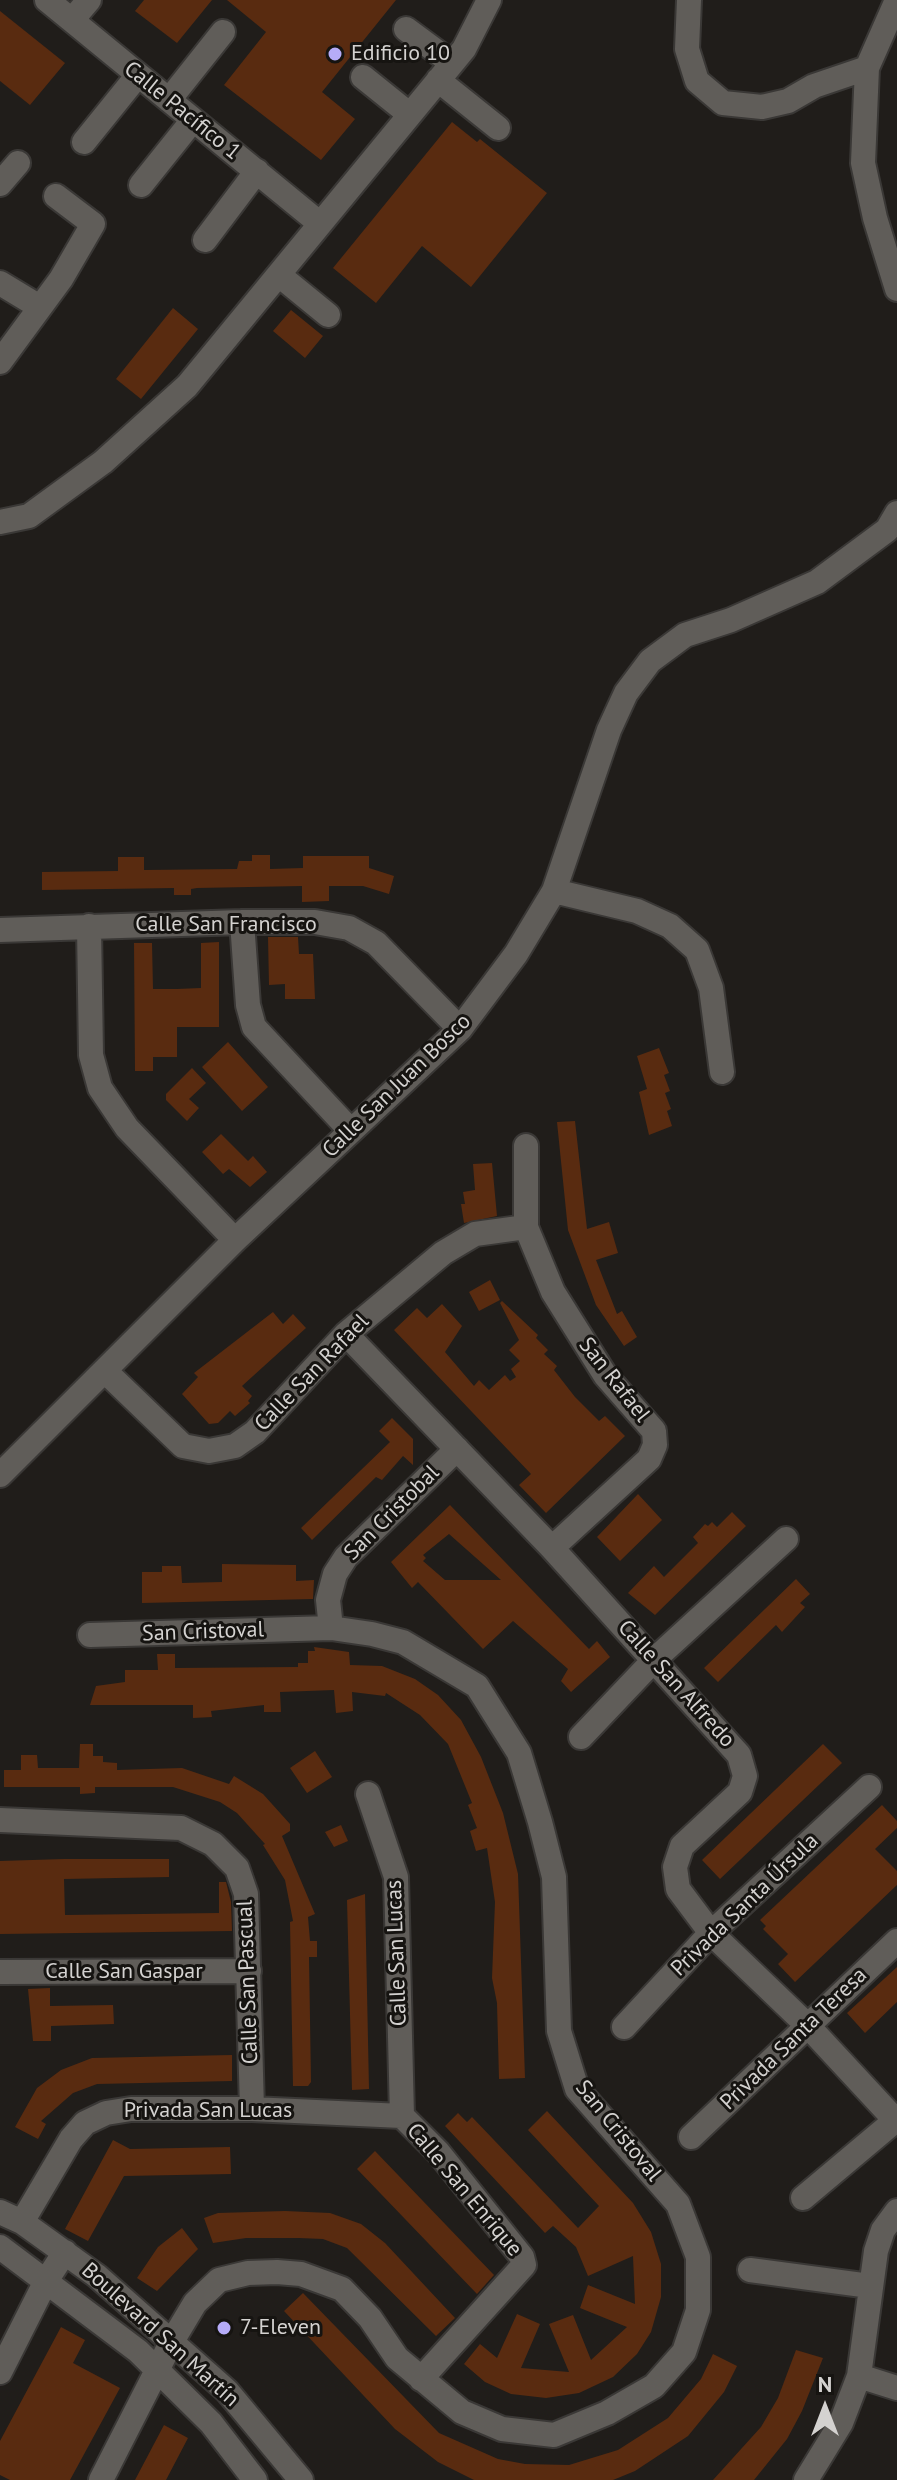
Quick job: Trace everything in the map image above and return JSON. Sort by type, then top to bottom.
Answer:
[{"type":"street","name":"Calle Pacífico 1","points":[[47,0],[318,222]]},
{"type":"street","points":[[72,20],[89,0]]},
{"type":"street","points":[[689,0],[687,49],[697,81],[723,103],[762,107],[788,101],[814,86],[867,68]]},
{"type":"street","points":[[897,0],[867,68],[863,163],[875,218],[897,289]]},
{"type":"street","points":[[0,522],[29,516],[103,462],[187,386],[279,275],[318,222],[445,72],[484,2]]},
{"type":"street","points":[[406,29],[498,128]]},
{"type":"street","points":[[169,100],[223,32]]},
{"type":"street","points":[[84,142],[138,75]]},
{"type":"street","points":[[363,77],[409,114]]},
{"type":"street","points":[[141,185],[193,120]]},
{"type":"street","points":[[0,184],[18,163]]},
{"type":"street","points":[[205,240],[257,171]]},
{"type":"street","points":[[0,362],[38,306],[61,279],[93,224],[56,196]]},
{"type":"street","points":[[279,275],[328,315]]},
{"type":"street","points":[[0,283],[38,306]]},
{"type":"street","name":"Calle San Juan Bosco","points":[[0,1475],[235,1240],[460,1029],[516,954],[554,891],[609,730],[626,693],[650,661],[685,635],[731,620],[817,582],[887,530],[897,513]]},
{"type":"street","points":[[554,891],[637,911],[670,926],[697,950],[711,988],[722,1072]]},
{"type":"street","points":[[242,922],[248,1005],[254,1027],[269,1047],[351,1131]]},
{"type":"street","name":"Calle San Francisco","points":[[0,930],[242,922],[315,922],[349,928],[376,943],[460,1029]]},
{"type":"street","points":[[89,926],[91,1055],[100,1088],[127,1128],[235,1240]]},
{"type":"street","points":[[526,1146],[526,1227]]},
{"type":"street","name":"Calle San Rafael","points":[[105,1371],[183,1446],[209,1451],[235,1446],[255,1432],[346,1334],[443,1253],[475,1234],[526,1227]]},
{"type":"street","name":"San Rafael","points":[[526,1227],[553,1292],[578,1334],[605,1375],[654,1431],[655,1445],[649,1459],[552,1548]]},
{"type":"street","name":"Calle San Alfredo","points":[[346,1334],[552,1548],[739,1755],[745,1776],[740,1792],[682,1846],[675,1867],[678,1889],[711,1933],[808,2026],[896,2120]]},
{"type":"street","name":"San Cristobal","points":[[331,1628],[328,1600],[335,1574],[346,1557],[457,1449]]},
{"type":"street","points":[[581,1737],[655,1659],[786,1539]]},
{"type":"street","name":"San Cristoval","points":[[90,1635],[331,1628],[403,1642],[477,1686],[519,1753],[554,1877],[559,2031],[577,2089],[678,2204],[698,2257],[698,2310],[684,2352],[654,2386],[607,2413],[554,2435],[502,2429],[462,2412],[397,2358],[370,2318],[342,2289],[301,2274],[248,2273],[219,2280],[195,2303],[171,2343],[101,2480]]},
{"type":"street","name":"Privada Santa Úrsula","points":[[624,2027],[711,1933],[869,1787]]},
{"type":"street","name":"Calle San Lucas","points":[[368,1794],[396,1877],[402,2116]]},
{"type":"street","name":"Calle San Pascual","points":[[0,1820],[150,1824],[181,1828],[213,1844],[237,1868],[246,1894],[252,2109]]},
{"type":"street","name":"Privada Santa Teresa","points":[[691,2137],[897,1941]]},
{"type":"street","name":"Calle San Gaspar","points":[[0,1972],[249,1971]]},
{"type":"street","name":"Privada San Lucas","points":[[11,2217],[85,2123],[106,2113],[131,2109],[252,2109],[402,2116]]},
{"type":"street","name":"Calle San Enrique","points":[[402,2116],[438,2152],[522,2257],[524,2265],[421,2379]]},
{"type":"street","points":[[803,2198],[896,2120]]},
{"type":"street","name":"Boulevard San Martín","points":[[11,2217],[65,2252],[227,2391],[301,2480]]},
{"type":"street","points":[[806,2480],[841,2423],[859,2376],[870,2286],[892,2221]]},
{"type":"street","points":[[0,2247],[119,2335],[211,2423],[254,2479]]},
{"type":"street","points":[[0,2372],[46,2281],[65,2252]]},
{"type":"street","points":[[750,2270],[870,2286]]},
{"type":"street","points":[[859,2376],[897,2388]]},
{"type":"building","points":[[144,0],[212,0],[177,43],[135,11]]},
{"type":"building","points":[[227,0],[396,0],[322,92],[355,119],[321,160],[224,85],[266,32]]},
{"type":"building","points":[[0,11],[65,63],[30,105],[0,81]]},
{"type":"building","points":[[452,122],[477,142],[480,139],[547,193],[471,287],[422,246],[376,303],[333,268]]},
{"type":"building","points":[[173,308],[198,329],[141,399],[116,379]]},
{"type":"building","points":[[291,310],[323,336],[305,358],[273,331]]},
{"type":"building","points":[[252,855],[270,855],[270,869],[303,868],[303,856],[369,856],[369,868],[394,876],[389,894],[363,886],[329,886],[329,901],[302,902],[302,886],[197,888],[191,889],[191,895],[174,895],[174,888],[42,890],[42,872],[118,871],[118,857],[144,857],[144,870],[237,869],[239,861],[252,861]]},
{"type":"building","points":[[268,937],[298,937],[299,954],[313,954],[315,999],[285,999],[285,984],[269,985]]},
{"type":"building","points":[[219,942],[219,1027],[177,1027],[177,1057],[153,1057],[153,1071],[135,1071],[134,943],[152,943],[153,989],[177,989],[201,988],[201,943]]},
{"type":"building","points":[[228,1042],[268,1087],[242,1111],[202,1067]]},
{"type":"building","points":[[659,1048],[669,1073],[664,1075],[670,1091],[665,1093],[671,1109],[667,1111],[672,1126],[649,1135],[639,1092],[647,1089],[637,1056]]},
{"type":"building","points":[[192,1068],[206,1083],[189,1099],[199,1108],[187,1121],[166,1100],[166,1094]]},
{"type":"building","points":[[575,1121],[587,1229],[609,1222],[618,1253],[596,1260],[617,1314],[622,1311],[637,1337],[624,1346],[596,1305],[568,1230],[557,1122]]},
{"type":"building","points":[[221,1134],[248,1161],[253,1156],[267,1172],[250,1187],[229,1169],[223,1174],[202,1152]]},
{"type":"building","points":[[492,1163],[497,1216],[464,1223],[463,1192],[475,1190],[473,1164]]},
{"type":"building","points":[[490,1280],[500,1300],[479,1311],[469,1292]]},
{"type":"building","points":[[502,1301],[538,1335],[536,1338],[548,1350],[544,1354],[557,1366],[554,1370],[575,1397],[599,1421],[605,1416],[625,1436],[546,1513],[519,1485],[531,1474],[394,1330],[417,1308],[427,1318],[442,1304],[462,1326],[445,1352],[474,1386],[479,1380],[489,1390],[505,1375],[510,1381],[516,1377],[511,1369],[520,1361],[509,1350],[519,1340],[500,1303]]},
{"type":"building","points":[[273,1312],[283,1324],[293,1314],[306,1328],[242,1386],[252,1396],[248,1401],[250,1403],[235,1416],[230,1411],[218,1423],[209,1424],[182,1394],[198,1377],[194,1373]]},
{"type":"building","points":[[392,1418],[413,1439],[413,1465],[403,1456],[382,1480],[376,1477],[312,1540],[301,1528],[390,1442],[379,1431]]},
{"type":"building","points":[[638,1494],[662,1520],[620,1561],[597,1537]]},
{"type":"building","points":[[450,1505],[589,1649],[597,1641],[610,1657],[571,1692],[561,1681],[568,1669],[513,1621],[483,1649],[418,1582],[412,1588],[391,1562]],"holes":[[[449,1534],[501,1580],[445,1580],[423,1561],[426,1558],[423,1555]]]},
{"type":"building","points":[[732,1512],[746,1526],[655,1615],[628,1593],[654,1566],[664,1577],[698,1543],[693,1537],[705,1524],[708,1526],[712,1522],[717,1527]]},
{"type":"building","points":[[222,1564],[296,1565],[296,1581],[314,1580],[313,1599],[142,1603],[142,1572],[162,1572],[162,1566],[181,1566],[182,1583],[222,1582]]},
{"type":"building","points":[[796,1579],[810,1594],[800,1603],[805,1607],[782,1632],[776,1625],[718,1682],[704,1668]]},
{"type":"building","points":[[314,1647],[349,1652],[350,1665],[382,1666],[415,1679],[438,1695],[461,1720],[481,1757],[503,1813],[518,1874],[525,2078],[499,2079],[497,2003],[492,1978],[495,1902],[487,1848],[476,1851],[470,1831],[477,1828],[468,1805],[472,1803],[448,1744],[420,1715],[386,1693],[385,1696],[352,1692],[353,1711],[336,1713],[334,1690],[280,1692],[281,1712],[264,1712],[264,1705],[211,1711],[212,1717],[193,1718],[193,1705],[90,1705],[96,1686],[125,1682],[125,1670],[158,1670],[157,1654],[175,1654],[175,1668],[298,1667],[298,1663],[308,1663],[308,1651],[315,1651]]},
{"type":"building","points":[[80,1744],[93,1744],[93,1756],[103,1756],[103,1762],[117,1763],[117,1770],[182,1768],[229,1784],[234,1776],[263,1794],[290,1824],[290,1831],[282,1836],[315,1914],[308,1917],[310,1941],[317,1941],[317,1957],[309,1957],[311,2082],[308,2086],[293,2086],[290,1922],[293,1921],[285,1880],[265,1844],[237,1813],[220,1802],[173,1787],[95,1787],[95,1793],[80,1794],[80,1787],[4,1787],[4,1770],[21,1770],[21,1755],[37,1755],[38,1768],[79,1768]]},
{"type":"building","points":[[823,1744],[842,1763],[720,1879],[702,1860]]},
{"type":"building","points":[[315,1751],[332,1777],[307,1793],[290,1768]]},
{"type":"building","points":[[882,1805],[897,1821],[897,1828],[875,1849],[897,1871],[897,1885],[795,1982],[778,1964],[788,1954],[763,1929],[766,1926],[760,1920]]},
{"type":"building","points":[[341,1825],[348,1841],[334,1847],[325,1832]]},
{"type":"building","points":[[169,1859],[169,1877],[64,1879],[65,1915],[219,1913],[219,1882],[226,1882],[231,1902],[232,1931],[0,1934],[0,1861]]},
{"type":"building","points":[[365,1894],[369,2089],[352,2090],[347,1900]]},
{"type":"building","points":[[897,1967],[897,2002],[865,2033],[847,2013]]},
{"type":"building","points":[[50,1988],[50,2006],[113,2005],[114,2024],[51,2026],[51,2041],[33,2041],[28,1989]]},
{"type":"building","points":[[232,2055],[232,2081],[97,2084],[73,2093],[41,2121],[46,2124],[38,2139],[15,2127],[37,2088],[61,2070],[92,2058]]},
{"type":"building","points":[[547,2111],[633,2203],[651,2232],[661,2264],[661,2297],[651,2332],[637,2354],[613,2377],[579,2393],[546,2398],[511,2394],[485,2382],[464,2364],[480,2344],[497,2358],[517,2314],[540,2324],[521,2368],[569,2372],[549,2324],[573,2315],[591,2360],[627,2327],[580,2308],[588,2285],[635,2304],[633,2256],[588,2276],[576,2247],[553,2226],[545,2233],[445,2126],[458,2113],[467,2122],[472,2117],[578,2228],[599,2206],[528,2130]]},
{"type":"building","points":[[113,2140],[130,2149],[230,2147],[231,2174],[124,2176],[88,2241],[65,2229]]},
{"type":"building","points":[[375,2151],[494,2275],[477,2294],[357,2169]]},
{"type":"building","points":[[218,2213],[330,2213],[361,2224],[385,2243],[455,2318],[436,2336],[347,2248],[323,2239],[299,2238],[246,2238],[213,2243],[204,2218]]},
{"type":"building","points":[[182,2228],[198,2249],[157,2291],[137,2278],[158,2247]]},
{"type":"building","points":[[303,2293],[439,2433],[498,2459],[525,2464],[569,2465],[618,2450],[668,2418],[701,2379],[713,2354],[737,2366],[724,2392],[688,2436],[635,2471],[613,2480],[474,2480],[438,2462],[395,2429],[284,2311]]},
{"type":"building","points":[[61,2327],[85,2340],[73,2363],[120,2388],[70,2480],[10,2480],[0,2475],[0,2441]]},
{"type":"building","points":[[796,2350],[823,2358],[787,2439],[754,2480],[713,2480],[761,2427],[778,2398]]},
{"type":"building","points":[[164,2425],[188,2438],[166,2480],[135,2480]]},
{"type":"place","name":"Edificio 10","points":[[335,54]]},
{"type":"place","name":"7-Eleven","points":[[224,2328]]}]
